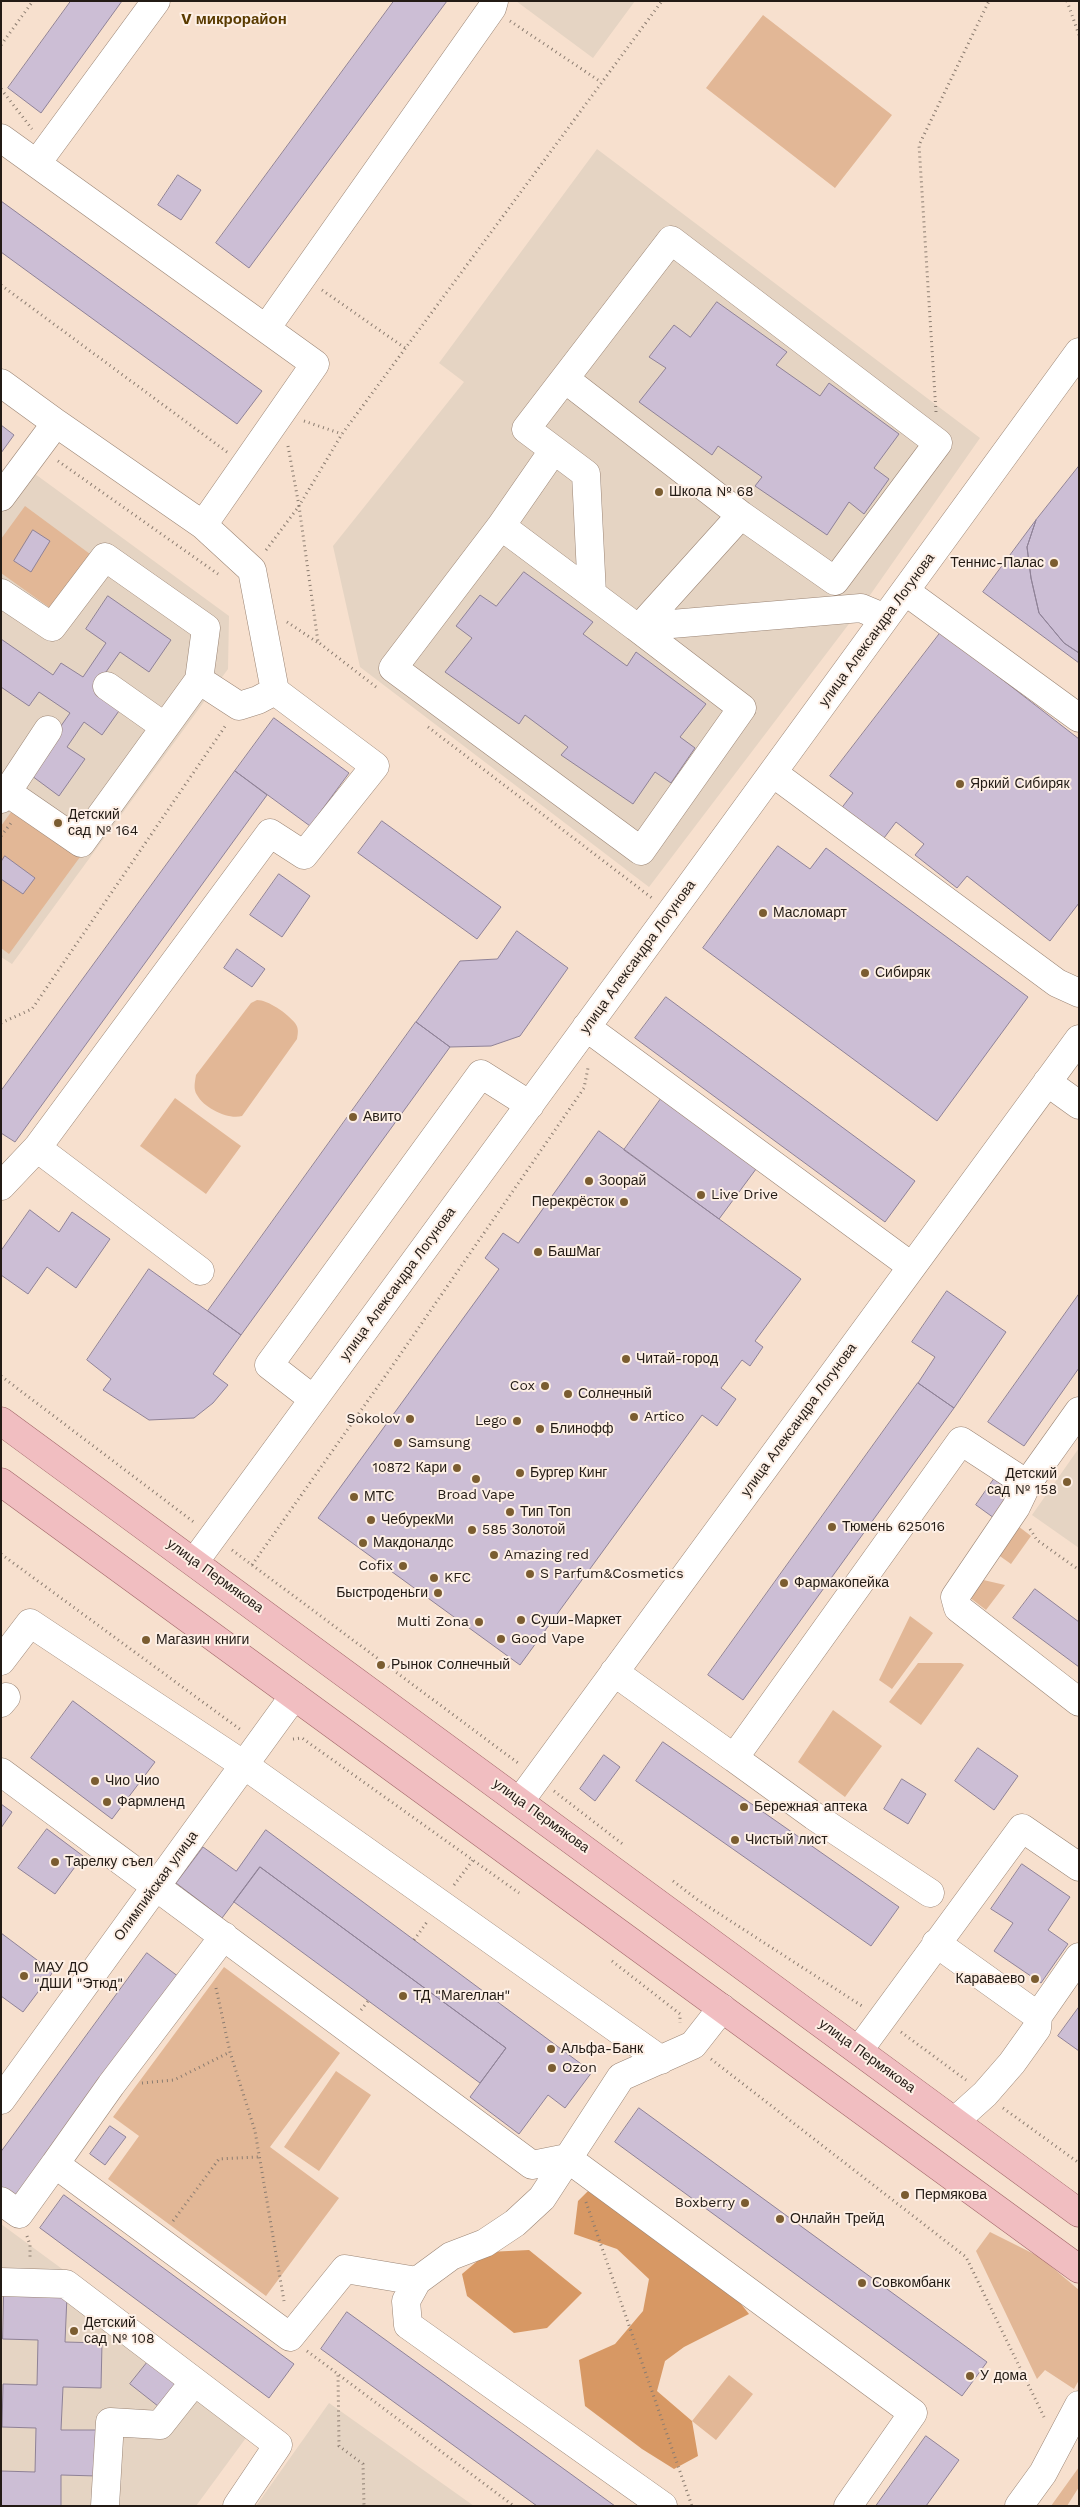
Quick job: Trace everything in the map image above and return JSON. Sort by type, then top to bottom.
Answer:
[{"type":"main road","name":"улица Пермякова","points":[[1,1421],[195,1561],[1079,2213]]},
{"type":"main road","points":[[1,1482],[1077,2268]]},
{"type":"street","points":[[42,156],[156,1]]},
{"type":"street","points":[[267,327],[493,5]]},
{"type":"street","points":[[1,138],[42,156],[315,364],[283,413],[203,526]]},
{"type":"street","points":[[592,594],[586,474],[526,429],[671,240],[938,443],[835,581]]},
{"type":"street","name":"улица Александра Логунова","points":[[195,1561],[530,1105],[591,1030],[671,912],[773,773],[873,613],[905,591],[1079,352]]},
{"type":"street","points":[[565,379],[741,515],[835,581],[873,613]]},
{"type":"street","points":[[1,383],[203,526],[252,570],[275,691],[374,766],[304,855],[270,833],[37,1148],[1,1186]]},
{"type":"street","points":[[1,497],[56,423]]},
{"type":"street","points":[[501,526],[592,594],[639,626],[742,708],[641,851],[393,668],[501,526],[554,451]]},
{"type":"street","points":[[639,626],[741,515]]},
{"type":"street","points":[[1,593],[52,628],[105,557],[206,628],[200,680],[81,843],[4,796],[48,730]]},
{"type":"street","points":[[905,591],[1079,718]]},
{"type":"street","points":[[639,626],[873,613]]},
{"type":"street","points":[[200,680],[239,706],[258,700],[275,691]]},
{"type":"street","points":[[107,686],[165,727]]},
{"type":"street","points":[[773,773],[1057,983],[1079,994]]},
{"type":"street","points":[[591,1030],[911,1266]]},
{"type":"street","name":"улица Александра Логунова","points":[[520,1801],[1079,1039]]},
{"type":"street","points":[[314,1399],[269,1365],[480,1074],[530,1105]]},
{"type":"street","points":[[1047,1082],[1079,1105]]},
{"type":"street","points":[[37,1148],[200,1271]]},
{"type":"street","points":[[1079,1411],[955,1597],[958,1608],[1079,1702]]},
{"type":"street","points":[[734,1758],[961,1441],[1021,1496]]},
{"type":"street","points":[[1,1661],[30,1623],[244,1765],[661,2060]]},
{"type":"street","points":[[614,1672],[814,1816],[930,1893]]},
{"type":"street","name":"Олимпийская улица","points":[[1,2100],[294,1696]]},
{"type":"street","points":[[1,1772],[157,1886],[216,1945],[532,2165],[567,2158],[913,2413],[848,2506]]},
{"type":"street","points":[[859,2050],[1022,1828],[1079,1867]]},
{"type":"street","points":[[936,1943],[1038,2016]]},
{"type":"street","points":[[10,2208],[55,2164],[111,2085],[216,1945]]},
{"type":"street","points":[[955,2121],[985,2094],[1012,2063],[1037,2028],[1038,2016],[1079,1957]]},
{"type":"street","points":[[663,2506],[408,2325],[406,2302],[417,2281],[451,2256],[485,2243],[516,2223],[542,2198],[621,2077],[693,2045],[722,2008]]},
{"type":"street","points":[[55,2164],[290,2337],[345,2269],[417,2281]]},
{"type":"street","points":[[1,2282],[66,2284],[278,2445],[237,2506]]},
{"type":"street","points":[[105,2506],[110,2422],[160,2425],[194,2382]]},
{"type":"street","points":[[1019,2506],[1070,2441],[1079,2405]]},
{"type":"path","points":[[1,45],[33,1]]},
{"type":"path","points":[[252,570],[299,506],[342,434],[662,1]]},
{"type":"path","points":[[938,443],[919,145],[989,1]]},
{"type":"path","points":[[1067,1],[1079,35]]},
{"type":"path","points":[[493,5],[601,82]]},
{"type":"path","points":[[1,89],[42,156]]},
{"type":"path","points":[[302,276],[406,348]]},
{"type":"path","points":[[1,284],[246,465]]},
{"type":"path","points":[[318,642],[299,506],[283,413],[342,434]]},
{"type":"path","points":[[38,446],[225,579]]},
{"type":"path","points":[[258,602],[318,642],[381,690]]},
{"type":"path","points":[[1,1023],[32,1010],[239,706]]},
{"type":"path","points":[[420,720],[671,912]]},
{"type":"path","points":[[252,1565],[393,1366],[584,1088],[591,1030]]},
{"type":"path","points":[[1,1376],[625,1846]]},
{"type":"path","points":[[1021,1496],[1037,1540],[1079,1570]]},
{"type":"path","points":[[673,1882],[698,1900]]},
{"type":"path","points":[[216,1945],[230,2052],[254,2131],[290,2337],[514,2506]]},
{"type":"path","points":[[612,1961],[680,2014],[680,2036],[966,2257],[1053,2434],[1070,2441]]},
{"type":"path","points":[[111,2085],[174,2080],[230,2052]]},
{"type":"path","points":[[158,2240],[220,2159],[259,2157]]},
{"type":"path","points":[[584,2195],[692,2506]]},
{"type":"path","points":[[10,2208],[30,2245],[29,2283]]},
{"type":"path","points":[[338,2374],[339,2446],[363,2464],[364,2506]]},
{"type":"shaded area","points":[[516,1],[635,1],[593,58]]},
{"type":"shaded area","points":[[763,15],[892,115],[835,188],[706,88]]},
{"type":"shaded area","name":"Школа № 68","points":[[597,149],[980,438],[861,608],[649,887],[360,667],[333,546],[464,382],[439,363]]},
{"type":"shaded area","name":"Детский сад № 164","points":[[31,471],[229,616],[228,669],[12,964],[1,957],[1,511]]},
{"type":"shaded area","points":[[25,506],[90,554],[50,608],[1,573],[1,539]]},
{"type":"shaded area","points":[[14,808],[80,857],[9,954],[1,948],[1,826]]},
{"type":"shaded area","points":[[257,1000],[272,1005],[292,1019],[297,1027],[297,1039],[242,1116],[223,1115],[200,1100],[195,1088],[196,1075],[251,1003]]},
{"type":"shaded area","points":[[175,1098],[241,1146],[206,1194],[140,1146]]},
{"type":"shaded area","name":"Детский сад № 158","points":[[1079,1448],[1079,1548],[1032,1515]]},
{"type":"shaded area","points":[[1018,1526],[1031,1536],[1011,1564],[997,1554]]},
{"type":"shaded area","points":[[979,1579],[1005,1585],[986,1610],[969,1597]]},
{"type":"shaded area","points":[[910,1616],[933,1633],[892,1689],[879,1680]]},
{"type":"shaded area","points":[[918,1663],[961,1663],[964,1665],[921,1725],[889,1702]]},
{"type":"shaded area","points":[[833,1710],[882,1746],[845,1797],[798,1762]]},
{"type":"shaded area","points":[[224,1967],[340,2053],[270,2147],[339,2198],[266,2296],[108,2179],[139,2136],[113,2117]]},
{"type":"shaded area","points":[[336,2071],[371,2095],[319,2171],[284,2147]]},
{"type":"shaded area","points":[[592,2187],[722,2280],[749,2314],[684,2347],[665,2361],[657,2391],[692,2421],[698,2456],[674,2469],[642,2449],[585,2406],[579,2360],[615,2344],[643,2311],[649,2279],[617,2249],[574,2234],[578,2201]]},
{"type":"shaded area","name":"Детский сад № 108","points":[[1,2224],[262,2416],[196,2506],[1,2506]]},
{"type":"shaded area","points":[[990,2232],[1040,2257],[1079,2290],[1079,2380],[1074,2389],[1045,2370],[1037,2379],[976,2251]]},
{"type":"shaded area","points":[[529,2250],[582,2293],[547,2328],[514,2333],[467,2296],[462,2274],[488,2252]]},
{"type":"shaded area","points":[[729,2375],[753,2394],[716,2440],[692,2421]]},
{"type":"shaded area","points":[[329,2403],[339,2410],[474,2506],[256,2506]]},
{"type":"shaded area","points":[[1079,2467],[1079,2487],[1067,2506],[1051,2506]]},
{"type":"building","points":[[71,1],[122,1],[41,113],[8,88]]},
{"type":"building","points":[[394,1],[447,1],[249,268],[216,243]]},
{"type":"building","points":[[178,175],[201,190],[181,220],[158,205]]},
{"type":"building","points":[[1,201],[262,391],[237,424],[1,252]]},
{"type":"building","points":[[717,302],[787,352],[776,365],[820,396],[829,383],[899,434],[874,468],[889,479],[864,514],[849,502],[827,535],[755,486],[762,477],[718,446],[712,455],[639,402],[666,368],[649,357],[674,325],[690,337]]},
{"type":"building","points":[[1,425],[14,435],[1,453]]},
{"type":"building","name":"Теннис-Палас","points":[[1079,466],[1079,653],[1064,643],[1039,613],[1031,578],[1027,547],[1036,520]]},
{"type":"building","points":[[1036,520],[1027,547],[1031,578],[1039,613],[1064,643],[1079,653],[1079,663],[983,592]]},
{"type":"building","points":[[33,530],[50,541],[31,572],[14,561]]},
{"type":"building","points":[[524,572],[593,622],[583,634],[627,666],[636,652],[706,704],[680,737],[695,748],[671,783],[655,772],[633,804],[561,755],[568,747],[525,715],[519,724],[445,672],[472,638],[456,626],[480,595],[496,606]]},
{"type":"building","points":[[108,596],[171,640],[149,672],[120,652],[94,689],[121,708],[102,735],[84,722],[67,747],[85,759],[59,796],[28,773],[70,713],[39,692],[29,706],[1,687],[1,639],[53,675],[61,663],[83,677],[106,643],[86,629]]},
{"type":"building","name":"Яркий Сибиряк","points":[[941,632],[1079,739],[1079,903],[1050,941],[967,876],[957,888],[915,855],[924,844],[896,822],[881,842],[840,810],[853,793],[830,776]]},
{"type":"building","points":[[274,718],[349,773],[310,826],[235,771]]},
{"type":"building","points":[[235,771],[267,795],[15,1142],[1,1133],[1,1091]]},
{"type":"building","points":[[382,821],[501,907],[477,939],[358,853]]},
{"type":"building","name":"Сибиряк","points":[[778,846],[810,869],[826,848],[1028,997],[937,1121],[703,948]]},
{"type":"building","points":[[5,856],[35,878],[23,894],[1,879],[1,862]]},
{"type":"building","points":[[279,874],[310,896],[282,937],[250,915]]},
{"type":"building","points":[[517,931],[568,968],[520,1036],[491,1046],[450,1047],[416,1022],[460,961],[497,959]]},
{"type":"building","points":[[237,949],[265,969],[252,987],[224,968]]},
{"type":"building","points":[[666,997],[915,1181],[885,1222],[635,1038]]},
{"type":"building","points":[[416,1022],[450,1047],[241,1335],[208,1311]]},
{"type":"building","points":[[663,1096],[759,1165],[719,1219],[624,1150]]},
{"type":"building","name":"Солнечный","points":[[599,1131],[801,1279],[755,1341],[763,1347],[750,1366],[742,1360],[721,1388],[736,1399],[717,1426],[702,1415],[520,1665],[318,1518],[499,1269],[485,1258],[503,1233],[518,1243]]},
{"type":"building","points":[[30,1210],[59,1232],[72,1212],[110,1239],[76,1288],[47,1267],[28,1294],[1,1275],[1,1251]]},
{"type":"building","points":[[149,1269],[241,1335],[213,1374],[228,1385],[213,1403],[194,1418],[149,1420],[103,1390],[111,1379],[87,1360]]},
{"type":"building","points":[[947,1291],[1006,1332],[954,1408],[918,1383],[935,1357],[912,1342]]},
{"type":"building","points":[[1079,1294],[1079,1368],[1024,1446],[988,1422]]},
{"type":"building","points":[[918,1383],[954,1408],[743,1700],[708,1675]]},
{"type":"building","points":[[994,1479],[1012,1492],[994,1518],[976,1505]]},
{"type":"building","points":[[1035,1589],[1079,1622],[1079,1667],[1013,1618]]},
{"type":"building","points":[[73,1701],[155,1762],[112,1819],[31,1758]]},
{"type":"building","points":[[663,1742],[899,1907],[871,1946],[636,1781]]},
{"type":"building","points":[[978,1748],[1018,1776],[994,1810],[955,1781]]},
{"type":"building","points":[[604,1755],[620,1767],[595,1801],[580,1789]]},
{"type":"building","points":[[902,1779],[926,1794],[908,1824],[884,1809]]},
{"type":"building","points":[[1,1804],[12,1812],[1,1828]]},
{"type":"building","points":[[47,1829],[83,1856],[55,1894],[18,1868]]},
{"type":"building","points":[[266,1830],[592,2072],[565,2108],[548,2095],[519,2134],[470,2097],[506,2048],[260,1867],[222,1918],[176,1883],[203,1847],[236,1871]]},
{"type":"building","points":[[1022,1864],[1070,1897],[1048,1930],[1068,1944],[1041,1983],[994,1951],[1013,1923],[991,1909]]},
{"type":"building","points":[[260,1867],[506,2048],[480,2083],[234,1902]]},
{"type":"building","points":[[1,1933],[53,1972],[23,2012],[1,1996]]},
{"type":"building","points":[[147,1953],[179,1977],[16,2198],[1,2187],[1,2152]]},
{"type":"building","points":[[1079,2007],[1079,2051],[1058,2036]]},
{"type":"building","points":[[639,2108],[987,2362],[962,2396],[615,2142]]},
{"type":"building","points":[[110,2126],[126,2137],[105,2165],[90,2154]]},
{"type":"building","points":[[64,2195],[294,2364],[269,2398],[40,2228]]},
{"type":"building","points":[[4,2294],[67,2296],[65,2342],[102,2343],[101,2388],[63,2387],[61,2430],[98,2430],[97,2476],[61,2475],[61,2506],[1,2506],[1,2471],[35,2472],[36,2428],[2,2427],[3,2384],[37,2385],[38,2340],[3,2339]]},
{"type":"building","points":[[347,2312],[615,2506],[537,2506],[321,2349]]},
{"type":"building","points":[[150,2359],[183,2384],[163,2410],[130,2384]]},
{"type":"building","points":[[926,2436],[959,2460],[926,2506],[876,2506]]},
{"type":"place","name":"Школа № 68","points":[[659,492]]},
{"type":"place","name":"Теннис-Палас","points":[[1054,563]]},
{"type":"place","name":"Яркий Сибиряк","points":[[960,784]]},
{"type":"place","name":"Детский сад № 164","points":[[58,823]]},
{"type":"place","name":"Масломарт","points":[[763,913]]},
{"type":"place","name":"Сибиряк","points":[[865,973]]},
{"type":"place","name":"Авито","points":[[353,1117]]},
{"type":"place","name":"Зоорай","points":[[589,1181]]},
{"type":"place","name":"Live Drive","points":[[701,1195]]},
{"type":"place","name":"Перекрёсток","points":[[624,1202]]},
{"type":"place","name":"БашМаг","points":[[538,1252]]},
{"type":"place","name":"Читай-город","points":[[626,1359]]},
{"type":"place","name":"Cox","points":[[545,1386]]},
{"type":"place","name":"Солнечный","points":[[568,1394]]},
{"type":"place","name":"Artico","points":[[634,1417]]},
{"type":"place","name":"Sokolov","points":[[410,1419]]},
{"type":"place","name":"Lego","points":[[517,1421]]},
{"type":"place","name":"Блинофф","points":[[540,1429]]},
{"type":"place","name":"Samsung","points":[[398,1443]]},
{"type":"place","name":"10872 Кари","points":[[457,1468]]},
{"type":"place","name":"Бургер Кинг","points":[[520,1473]]},
{"type":"place","name":"Broad Vape","points":[[476,1479]]},
{"type":"place","name":"Детский сад № 158","points":[[1067,1482]]},
{"type":"place","name":"МТС","points":[[354,1497]]},
{"type":"place","name":"Тип Топ","points":[[510,1512]]},
{"type":"place","name":"ЧебурекМи","points":[[371,1520]]},
{"type":"place","name":"Тюмень 625016","points":[[832,1527]]},
{"type":"place","name":"585 Золотой","points":[[472,1530]]},
{"type":"place","name":"Макдоналдс","points":[[363,1543]]},
{"type":"place","name":"Amazing red","points":[[494,1555]]},
{"type":"place","name":"Cofix","points":[[403,1566]]},
{"type":"place","name":"S Parfum&Cosmetics","points":[[530,1574]]},
{"type":"place","name":"KFC","points":[[434,1578]]},
{"type":"place","name":"Фармакопейка","points":[[784,1583]]},
{"type":"place","name":"Быстроденьги","points":[[438,1593]]},
{"type":"place","name":"Суши-Маркет","points":[[521,1620]]},
{"type":"place","name":"Multi Zona","points":[[479,1622]]},
{"type":"place","name":"Good Vape","points":[[501,1639]]},
{"type":"place","name":"Магазин книги","points":[[146,1640]]},
{"type":"place","name":"Рынок Cолнечный","points":[[381,1665]]},
{"type":"place","name":"Чио Чио","points":[[95,1781]]},
{"type":"place","name":"Фармленд","points":[[107,1802]]},
{"type":"place","name":"Бережная аптека","points":[[744,1807]]},
{"type":"place","name":"Чистый лист","points":[[735,1840]]},
{"type":"place","name":"Тарелку съел","points":[[55,1862]]},
{"type":"place","name":"МАУ ДО \"ДШИ \"Этюд\"","points":[[24,1976]]},
{"type":"place","name":"Караваево","points":[[1035,1979]]},
{"type":"place","name":"ТД \"Магеллан\"","points":[[403,1996]]},
{"type":"place","name":"Альфа-Банк","points":[[551,2049]]},
{"type":"place","name":"Ozon","points":[[552,2068]]},
{"type":"place","name":"Пермякова","points":[[905,2195]]},
{"type":"place","name":"Boxberry","points":[[745,2203]]},
{"type":"place","name":"Онлайн Трейд","points":[[780,2219]]},
{"type":"place","name":"Совкомбанк","points":[[862,2283]]},
{"type":"place","name":"Детский сад № 108","points":[[74,2331]]},
{"type":"place","name":"У дома","points":[[970,2376]]},
{"type":"district","name":"V микрорайон","points":[[234,20]]}]
